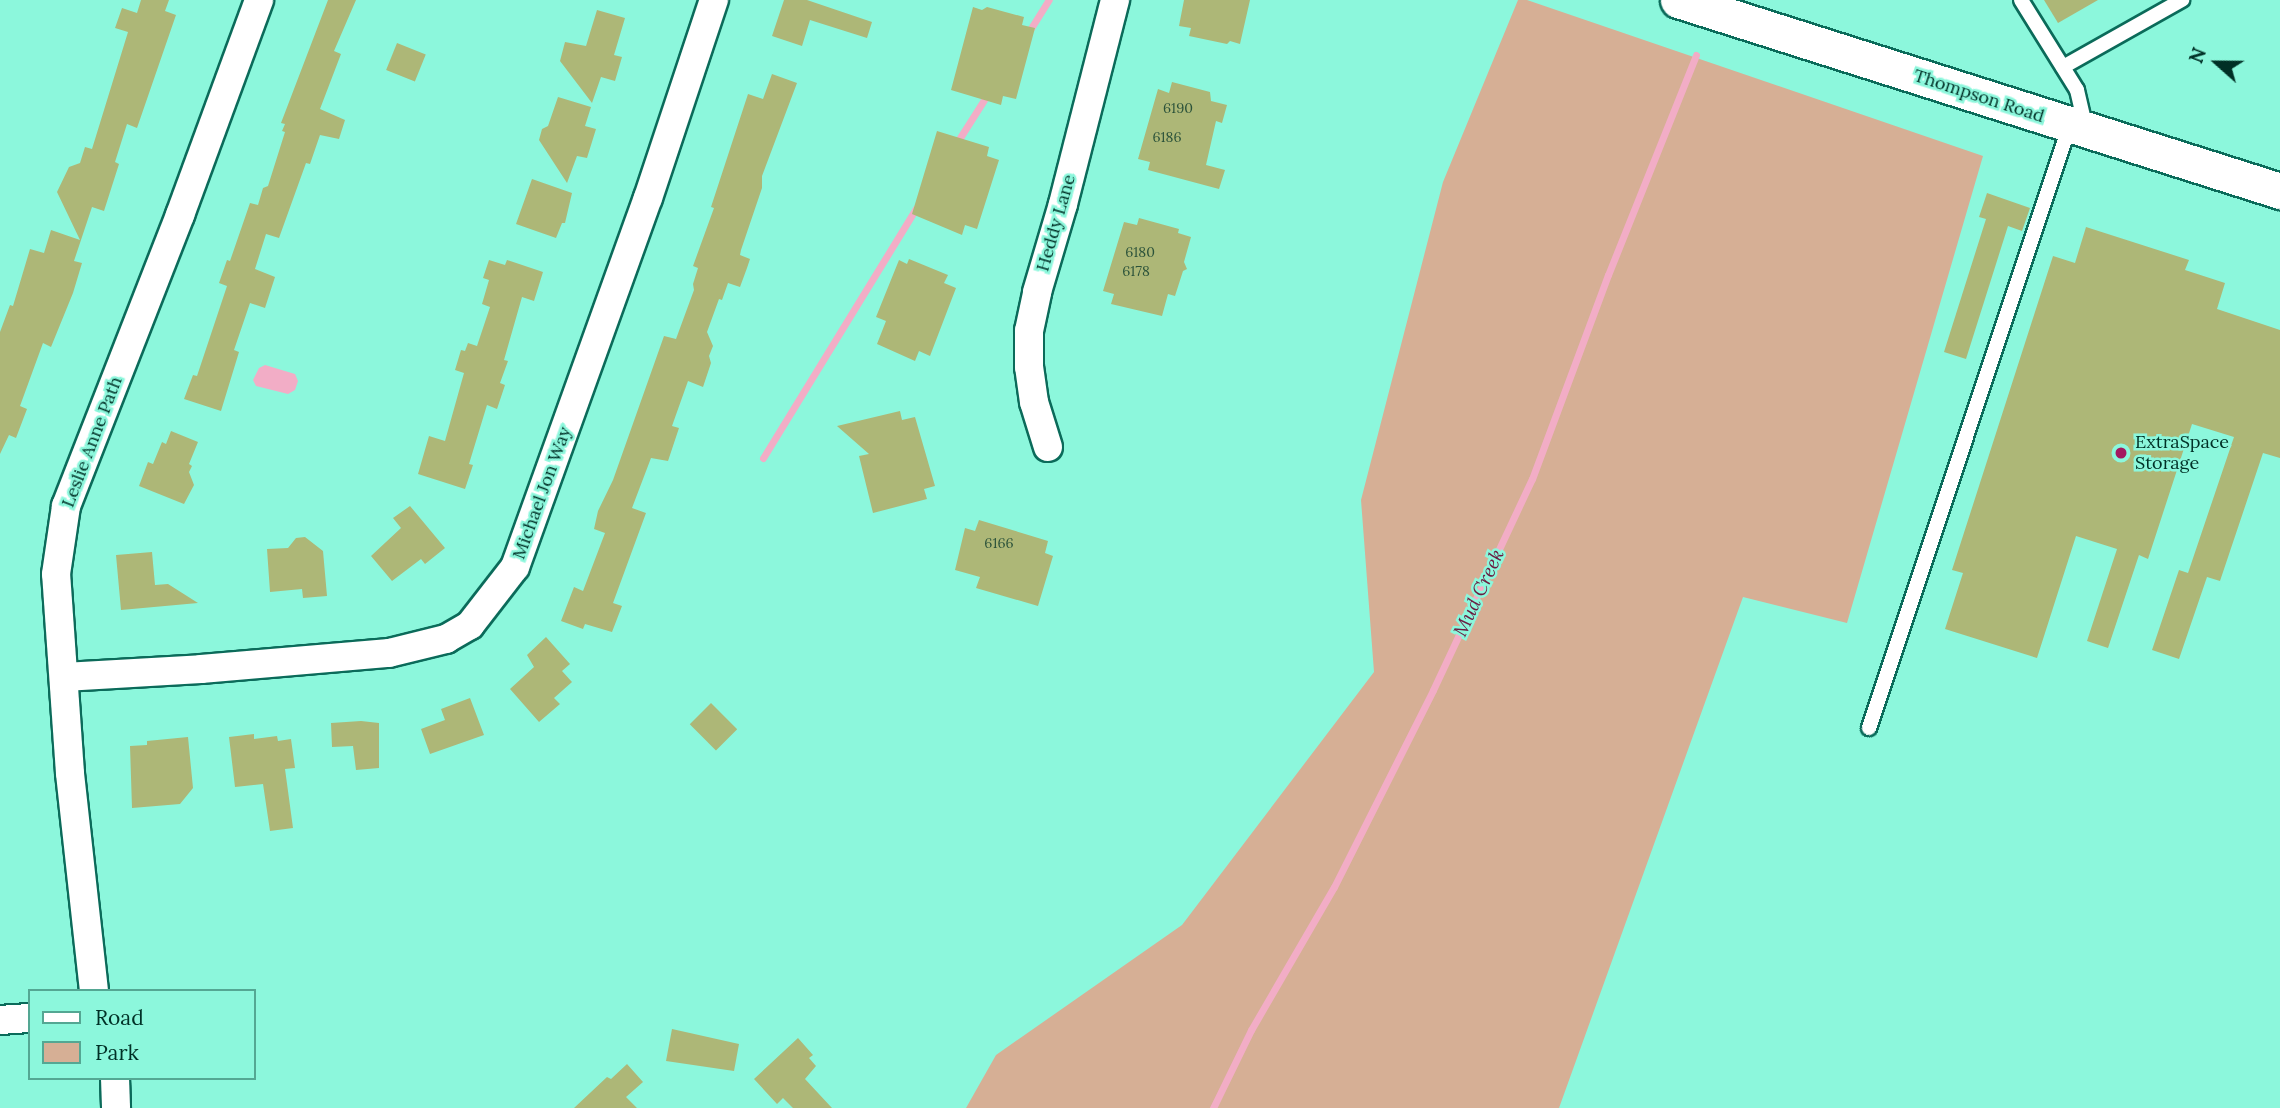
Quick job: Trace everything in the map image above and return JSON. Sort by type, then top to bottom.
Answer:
[{"type":"street","name":"Leslie Anne Path","points":[[94,989],[70,773],[57,574],[66,506],[180,215],[259,0]]},
{"type":"street","name":"Michael Jon Way","points":[[64,677],[389,653],[446,639],[470,625],[515,567],[648,198],[714,0]]},
{"type":"street","name":"Heddy Lane","points":[[1048,447],[1034,402],[1029,367],[1030,331],[1037,292],[1063,204],[1115,0]]},
{"type":"street","name":"Thompson Road","points":[[1678,0],[2280,191]]},
{"type":"street","points":[[0,1020],[28,1018]]},
{"type":"street","points":[[115,1080],[116,1108]]},
{"type":"lane","points":[[1869,729],[2078,127],[2077,90],[2021,0]]},
{"type":"lane","points":[[2063,67],[2182,0]]},
{"type":"green space","points":[[1518,0],[1527,0],[1983,156],[1847,623],[1743,597],[1559,1108],[966,1108],[996,1055],[1182,925],[1374,672],[1361,500],[1443,182]]},
{"type":"shaded area","points":[[265,365],[295,374],[298,381],[295,390],[288,394],[256,386],[253,380],[259,368]]},
{"type":"building","points":[[141,0],[169,0],[165,11],[176,15],[137,128],[127,124],[115,162],[119,164],[104,211],[92,207],[74,261],[82,263],[73,293],[51,347],[43,343],[20,406],[27,409],[16,438],[9,435],[0,454],[0,332],[10,305],[13,306],[30,249],[44,253],[51,230],[80,240],[57,192],[69,167],[80,163],[85,147],[92,149],[128,32],[115,28],[122,8],[137,13]]},
{"type":"building","points":[[328,0],[356,0],[334,51],[341,54],[320,109],[345,120],[339,139],[320,135],[310,164],[306,163],[279,238],[266,234],[255,269],[275,277],[265,308],[250,303],[234,350],[239,352],[221,411],[184,399],[193,375],[197,376],[227,286],[219,283],[227,260],[230,261],[250,203],[258,205],[263,188],[268,186],[285,132],[282,131],[285,124],[281,123]]},
{"type":"building","points":[[784,0],[807,0],[872,22],[867,38],[810,20],[802,46],[772,36]]},
{"type":"building","points":[[1184,0],[1250,0],[1240,44],[1189,36],[1191,28],[1179,26]]},
{"type":"building","points":[[2044,0],[2098,0],[2058,23]]},
{"type":"building","points":[[973,7],[982,10],[987,7],[1024,17],[1022,25],[1035,28],[1016,99],[1003,96],[1001,105],[951,90]]},
{"type":"building","points":[[597,10],[625,18],[614,55],[622,57],[615,81],[601,77],[592,103],[560,61],[565,42],[586,46]]},
{"type":"building","points":[[397,43],[426,55],[415,82],[386,70]]},
{"type":"building","points":[[772,74],[797,83],[762,176],[762,188],[741,250],[740,255],[750,259],[747,268],[740,287],[728,283],[722,300],[719,299],[707,332],[713,346],[709,356],[711,363],[703,387],[688,381],[672,426],[679,428],[668,461],[651,458],[632,508],[646,513],[613,603],[622,606],[612,632],[585,624],[583,629],[561,621],[574,587],[583,591],[605,533],[594,529],[598,511],[613,480],[664,336],[676,339],[694,290],[698,268],[693,266],[714,208],[711,207],[748,94],[763,99]]},
{"type":"building","points":[[1172,82],[1210,92],[1211,101],[1227,105],[1222,123],[1216,121],[1206,165],[1225,170],[1219,189],[1148,170],[1150,162],[1138,159],[1158,89],[1169,93]]},
{"type":"building","points":[[558,97],[591,107],[585,126],[596,129],[587,158],[577,156],[567,183],[539,140],[542,129],[548,126]]},
{"type":"building","points":[[937,131],[989,147],[987,156],[999,160],[977,229],[965,225],[962,235],[912,214]]},
{"type":"building","points":[[532,179],[572,193],[565,223],[562,223],[556,238],[516,224]]},
{"type":"building","points":[[1987,193],[2030,208],[2022,231],[2008,226],[1966,359],[1944,352],[1986,219],[1979,217]]},
{"type":"building","points":[[1139,218],[1179,229],[1178,233],[1191,237],[1184,262],[1187,269],[1183,271],[1175,296],[1168,294],[1162,316],[1111,304],[1114,294],[1103,291],[1124,222],[1137,225]]},
{"type":"building","points":[[2086,227],[2189,260],[2185,270],[2225,283],[2217,309],[2280,330],[2280,458],[2263,453],[2220,581],[2207,577],[2179,659],[2152,650],[2179,570],[2188,573],[2234,437],[2192,424],[2148,559],[2139,555],[2108,648],[2087,641],[2117,549],[2076,536],[2037,658],[1945,629],[1963,573],[1952,570],[2053,256],[2075,263]]},
{"type":"building","points":[[909,259],[948,275],[944,283],[956,288],[930,356],[919,351],[915,361],[877,344],[886,321],[876,317],[899,260],[907,264]]},
{"type":"building","points":[[489,260],[505,265],[507,260],[543,272],[534,301],[522,297],[504,360],[508,361],[500,383],[505,385],[497,409],[487,405],[469,464],[473,465],[465,489],[418,474],[429,436],[445,441],[464,373],[455,370],[461,350],[465,351],[468,343],[477,346],[490,307],[482,304],[489,280],[483,278]]},
{"type":"building","points":[[900,411],[902,420],[915,417],[935,486],[924,489],[927,499],[873,513],[859,456],[869,454],[837,426]]},
{"type":"building","points":[[171,431],[198,442],[189,464],[192,466],[189,472],[194,485],[184,504],[139,486],[148,462],[153,464],[162,442],[166,444]]},
{"type":"building","points":[[410,506],[445,548],[425,564],[421,559],[392,581],[371,556],[401,528],[393,518]]},
{"type":"building","points":[[979,520],[1048,541],[1045,553],[1053,556],[1038,606],[976,588],[980,577],[955,570],[965,528],[975,531]]},
{"type":"building","points":[[305,537],[323,551],[327,596],[303,598],[302,589],[270,592],[267,549],[288,548],[296,538]]},
{"type":"building","points":[[152,552],[155,585],[168,584],[198,603],[121,610],[116,555]]},
{"type":"building","points":[[546,637],[570,664],[562,671],[572,682],[554,698],[560,704],[539,722],[510,689],[534,667],[527,655]]},
{"type":"building","points":[[470,698],[484,735],[430,754],[421,729],[445,720],[441,709]]},
{"type":"building","points":[[711,703],[737,729],[716,750],[690,724]]},
{"type":"building","points":[[331,723],[379,723],[379,768],[356,770],[353,746],[332,747]]},
{"type":"building","points":[[254,734],[254,739],[277,736],[278,741],[291,739],[295,768],[285,769],[293,828],[270,831],[263,784],[235,787],[229,737]]},
{"type":"building","points":[[188,737],[193,788],[180,804],[132,808],[130,746],[147,745],[147,741]]},
{"type":"building","points":[[672,1029],[739,1044],[734,1071],[666,1061]]},
{"type":"building","points":[[798,1038],[813,1055],[809,1058],[816,1066],[805,1079],[832,1108],[793,1108],[783,1098],[777,1104],[754,1079]]},
{"type":"building","points":[[627,1064],[643,1082],[626,1097],[637,1108],[574,1108],[607,1077],[611,1079]]},
{"type":"waterway","points":[[1028,33],[1049,0]]},
{"type":"waterway","name":"Mud Creek","points":[[1213,1108],[1251,1030],[1334,887],[1433,690],[1532,479],[1608,275],[1696,55]]},
{"type":"waterway","points":[[956,144],[989,92]]},
{"type":"waterway","points":[[763,458],[916,208]]},
{"type":"place","name":"ExtraSpace Storage","points":[[2121,453]]}]
